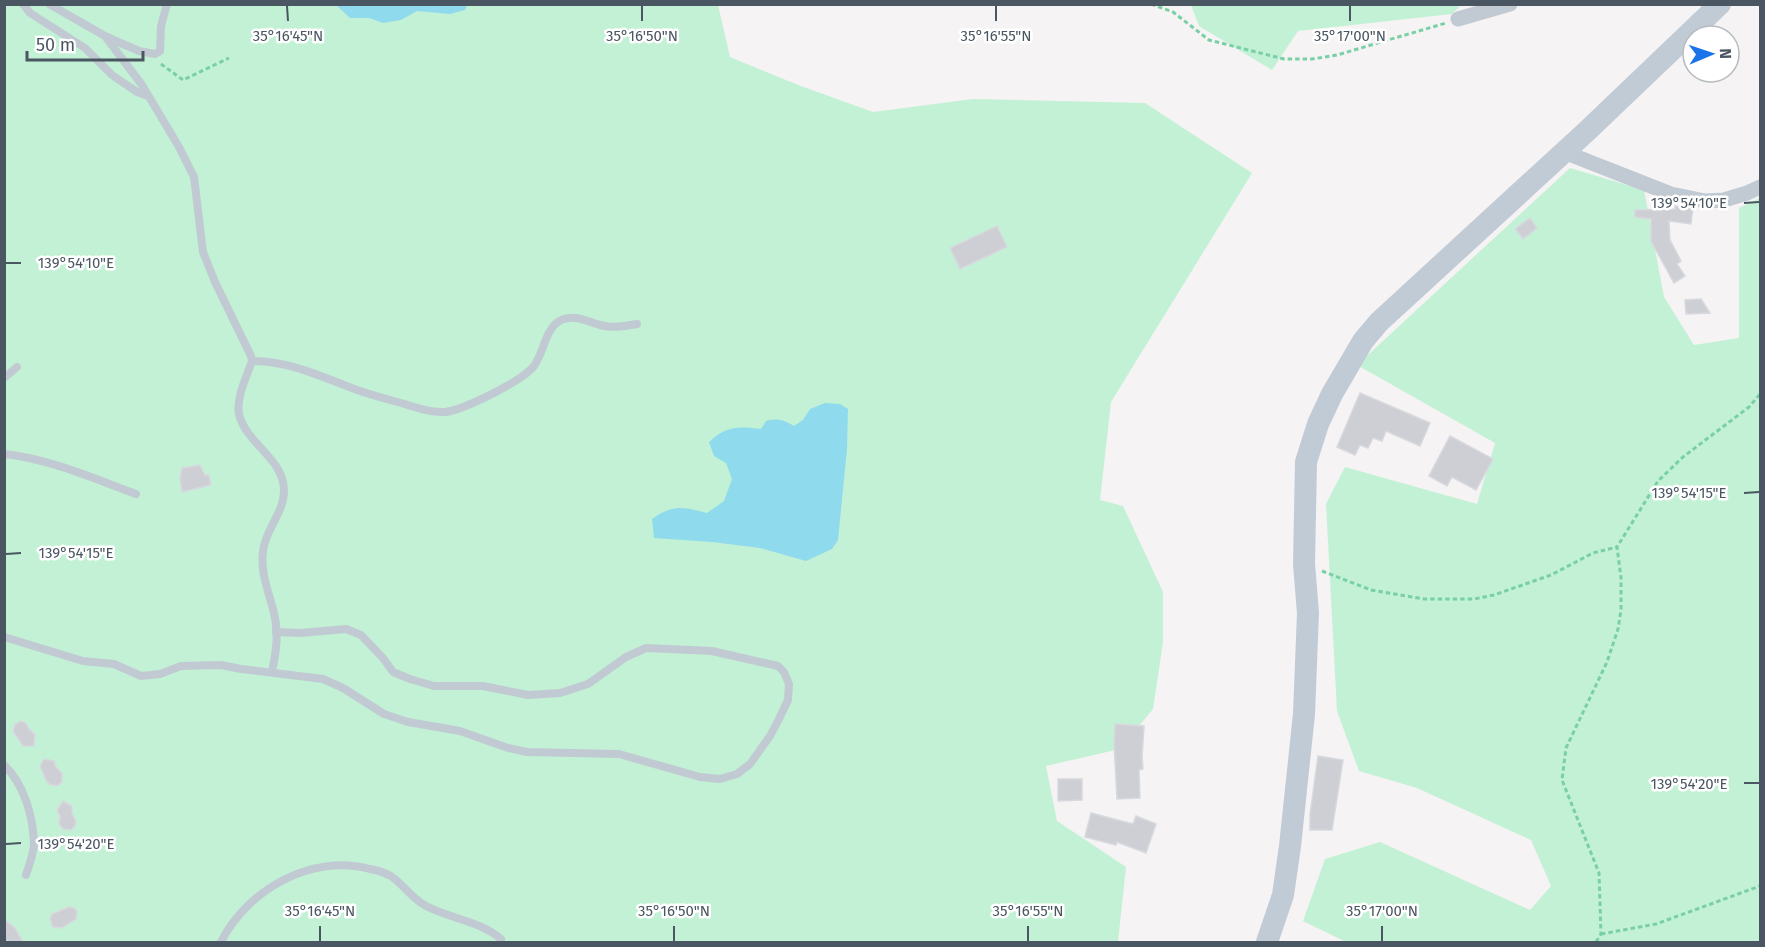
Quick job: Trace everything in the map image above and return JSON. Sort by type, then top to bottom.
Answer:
[{"type":"street","points":[[1458,19],[1510,4]]},
{"type":"street","points":[[1267,942],[1283,895],[1301,736],[1308,613],[1304,564],[1306,462],[1332,394],[1363,341],[1379,322],[1564,152],[1720,4]]},
{"type":"street","points":[[1564,152],[1671,194],[1705,201],[1724,200],[1761,187]]},
{"type":"lane","points":[[23,4],[30,13],[85,48],[112,75],[137,92],[148,96]]},
{"type":"lane","points":[[49,4],[105,36],[147,54],[160,51],[161,26],[167,4]]},
{"type":"lane","points":[[105,36],[132,70],[195,177],[204,252],[252,361],[241,395],[239,412],[244,425],[271,458],[281,475],[284,492],[281,505],[266,537],[263,551],[262,568],[274,614],[276,632],[273,672]]},
{"type":"lane","points":[[252,361],[294,366],[383,398],[429,411],[445,412],[469,405],[524,377],[535,365],[552,329],[560,321],[573,317],[606,326],[621,327],[637,324]]},
{"type":"lane","points":[[4,378],[17,367]]},
{"type":"lane","points":[[4,454],[30,458],[65,468],[136,494]]},
{"type":"lane","points":[[4,637],[83,661],[114,664],[141,676],[160,674],[181,666],[221,664],[241,669],[323,679],[343,688],[384,714],[408,722],[460,731],[508,748],[527,752],[619,754],[700,777],[720,779],[736,774],[750,764],[770,736],[789,700],[789,684],[784,672],[778,666],[705,650],[646,648],[626,657],[588,684],[560,693],[528,695],[483,686],[434,686],[410,679],[393,672],[361,635],[346,629],[276,632]]},
{"type":"lane","points":[[4,765],[22,792],[30,814],[34,845],[26,875]]},
{"type":"lane","points":[[221,942],[238,916],[255,899],[276,885],[294,875],[319,866],[341,863],[356,865],[391,876],[412,897],[427,906],[490,929],[501,939]]},
{"type":"path","points":[[1151,4],[1173,12],[1209,40],[1284,59],[1337,55],[1458,19]]},
{"type":"path","points":[[147,54],[183,80],[229,57]]},
{"type":"path","points":[[1596,942],[1601,933],[1599,873],[1562,780],[1566,748],[1607,662],[1618,629],[1621,610],[1621,578],[1617,547],[1658,480],[1683,457],[1749,407],[1761,394]]},
{"type":"path","points":[[1304,564],[1371,590],[1424,599],[1474,599],[1494,595],[1551,575],[1593,553],[1617,547]]},
{"type":"path","points":[[1601,933],[1656,924],[1761,886]]},
{"type":"green space","points":[[5,5],[718,5],[730,57],[873,112],[973,99],[1145,103],[1252,173],[1111,402],[1100,500],[1123,506],[1163,592],[1163,642],[1153,709],[1120,749],[1046,766],[1057,821],[1126,867],[1118,942],[5,942]]},
{"type":"green space","points":[[1191,5],[1459,5],[1452,14],[1298,31],[1272,70],[1199,26]]},
{"type":"green space","points":[[1570,168],[1644,190],[1664,297],[1694,345],[1739,338],[1739,208],[1760,198],[1760,942],[1346,942],[1303,921],[1325,859],[1380,842],[1530,910],[1551,886],[1531,840],[1417,788],[1359,771],[1337,711],[1326,504],[1345,467],[1477,504],[1495,443],[1357,365]]},
{"type":"water","points":[[336,5],[467,5],[465,10],[450,14],[417,11],[401,20],[383,23],[369,18],[350,18]]},
{"type":"water","points":[[825,403],[840,404],[848,409],[847,449],[838,540],[832,549],[806,561],[760,548],[654,538],[652,519],[659,514],[679,508],[707,513],[724,501],[732,479],[726,463],[714,456],[709,442],[715,437],[733,428],[761,429],[766,421],[770,420],[781,420],[794,426],[803,420],[810,409]]},
{"type":"building","points":[[1675,206],[1693,208],[1691,224],[1669,221],[1670,240],[1681,261],[1677,264],[1685,276],[1674,283],[1651,241],[1651,219],[1635,217],[1635,210],[1675,209]]},
{"type":"building","points":[[1530,218],[1537,228],[1523,239],[1515,229]]},
{"type":"building","points":[[997,226],[1007,247],[960,269],[950,248]]},
{"type":"building","points":[[1701,299],[1710,313],[1686,314],[1685,300]]},
{"type":"building","points":[[1360,393],[1430,423],[1420,446],[1386,431],[1382,441],[1373,438],[1368,448],[1360,445],[1355,455],[1337,447]]},
{"type":"building","points":[[1450,436],[1493,459],[1476,490],[1452,477],[1447,486],[1429,476]]},
{"type":"building","points":[[200,465],[205,475],[209,475],[211,485],[182,492],[180,478],[182,468]]},
{"type":"building","points":[[21,721],[26,723],[35,734],[34,746],[23,746],[13,731],[15,724]]},
{"type":"building","points":[[1115,724],[1144,726],[1143,769],[1139,770],[1140,798],[1117,799]]},
{"type":"building","points":[[1318,756],[1343,760],[1332,830],[1310,830]]},
{"type":"building","points":[[44,759],[54,761],[62,773],[62,782],[58,786],[49,784],[46,780],[40,766]]},
{"type":"building","points":[[1058,779],[1082,779],[1082,800],[1058,801]]},
{"type":"building","points":[[63,801],[72,806],[72,813],[76,821],[71,830],[63,829],[59,824],[60,816],[57,810]]},
{"type":"building","points":[[1091,813],[1133,824],[1136,816],[1156,824],[1146,853],[1117,842],[1116,845],[1085,837]]},
{"type":"building","points":[[69,907],[77,911],[76,919],[62,928],[53,927],[50,919],[52,914]]},
{"type":"building","points":[[4,919],[15,928],[23,942],[4,942]]}]
